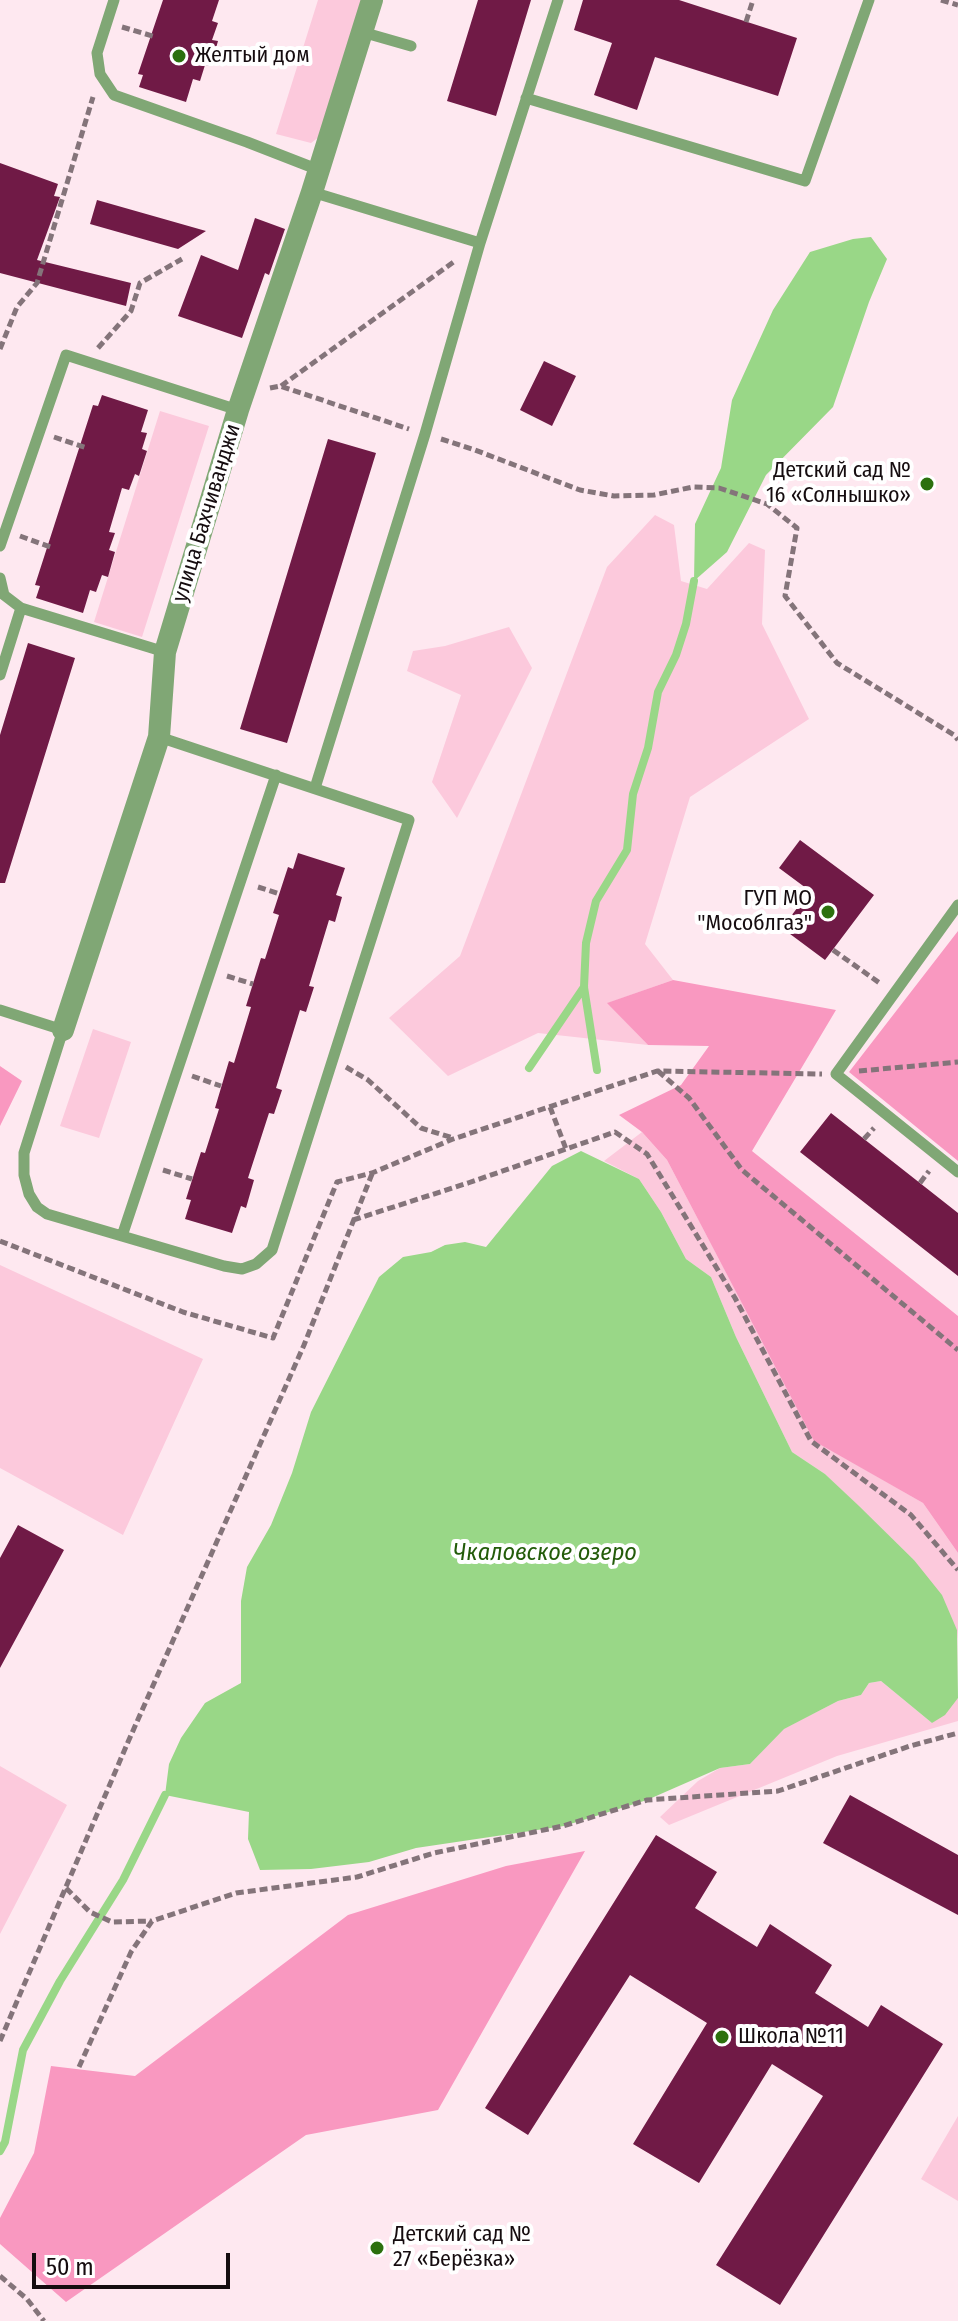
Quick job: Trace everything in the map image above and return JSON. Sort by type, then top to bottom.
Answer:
[{"type":"street","name":"улица Бахчиванджи","points":[[63,1030],[159,737],[165,652],[241,402],[372,0]]},
{"type":"lane","points":[[114,0],[97,53],[100,74],[114,95],[247,142],[315,181],[480,243]]},
{"type":"lane","points":[[315,788],[425,434],[480,243],[558,0]]},
{"type":"lane","points":[[526,98],[805,181],[869,0]]},
{"type":"lane","points":[[362,32],[411,46]]},
{"type":"lane","points":[[0,546],[66,355],[241,402]]},
{"type":"lane","points":[[0,578],[4,595],[21,608],[165,652]]},
{"type":"lane","points":[[0,675],[21,608]]},
{"type":"lane","points":[[0,1010],[63,1030],[24,1153],[24,1175],[29,1194],[37,1207],[47,1214],[224,1266],[242,1269],[256,1264],[272,1250],[409,820],[159,737]]},
{"type":"lane","points":[[122,1236],[276,775]]},
{"type":"lane","points":[[958,905],[836,1074],[958,1172]]},
{"type":"path","points":[[746,22],[753,0]]},
{"type":"path","points":[[941,0],[958,5]]},
{"type":"path","points":[[106,23],[156,37]]},
{"type":"path","points":[[0,349],[17,307],[37,283],[100,74]]},
{"type":"path","points":[[241,402],[280,386],[480,243]]},
{"type":"path","points":[[86,361],[131,311],[140,283],[182,259]]},
{"type":"path","points":[[280,386],[475,450],[580,490],[614,496],[654,495],[693,487],[719,488],[767,504],[797,528],[785,596],[837,663],[958,740]]},
{"type":"path","points":[[39,432],[87,448]]},
{"type":"path","points":[[5,531],[53,548]]},
{"type":"path","points":[[833,950],[894,994]]},
{"type":"path","points":[[210,971],[253,984]]},
{"type":"path","points":[[332,1062],[368,1080],[421,1128],[453,1139]]},
{"type":"path","points":[[0,2041],[134,1728],[304,1345],[372,1173],[453,1139],[657,1071],[836,1074],[958,1062]]},
{"type":"path","points":[[177,1071],[221,1086]]},
{"type":"path","points":[[657,1071],[689,1098],[742,1170],[958,1350]]},
{"type":"path","points":[[550,1107],[566,1149]]},
{"type":"path","points":[[352,1221],[615,1132],[647,1154],[735,1298],[811,1441],[911,1515],[958,1570]]},
{"type":"path","points":[[146,1165],[192,1179]]},
{"type":"path","points":[[66,1888],[90,1912],[112,1922],[152,1921],[236,1893],[357,1877],[434,1853],[563,1826],[647,1800],[778,1791],[958,1733]]},
{"type":"path","points":[[79,2067],[131,1952],[152,1921]]},
{"type":"path","points":[[0,2276],[27,2299],[44,2321]]},
{"type":"shaded area","points":[[318,0],[365,0],[323,134],[311,143],[276,134]]},
{"type":"shaded area","points":[[160,411],[209,426],[142,637],[94,622]]},
{"type":"shaded area","points":[[655,515],[674,525],[681,581],[707,589],[749,543],[765,550],[762,624],[809,719],[690,797],[645,944],[673,980],[608,1003],[648,1045],[538,1033],[448,1076],[389,1018],[460,956],[607,567]]},
{"type":"shaded area","points":[[509,627],[532,668],[457,818],[432,782],[461,695],[407,671],[413,651],[445,646]]},
{"type":"shaded area","points":[[958,931],[958,1161],[849,1072]]},
{"type":"shaded area","points":[[673,980],[836,1010],[752,1151],[958,1316],[958,1553],[923,1503],[814,1441],[667,1160],[642,1132],[619,1115],[681,1085],[709,1046],[648,1045],[607,1003]]},
{"type":"shaded area","points":[[93,1029],[131,1042],[99,1138],[60,1126]]},
{"type":"shaded area","points":[[0,1066],[22,1081],[0,1126]]},
{"type":"shaded area","points":[[642,1132],[667,1160],[814,1440],[923,1503],[958,1553],[958,1640],[957,1630],[914,1560],[825,1474],[792,1452],[736,1337],[711,1277],[686,1259],[639,1179],[604,1161]]},
{"type":"shaded area","points":[[0,1265],[203,1359],[123,1535],[0,1468]]},
{"type":"shaded area","points":[[881,1681],[932,1723],[958,1698],[958,1721],[837,1756],[669,1825],[660,1817],[698,1781],[720,1768],[750,1764],[783,1729],[838,1701],[861,1695],[869,1683]]},
{"type":"shaded area","points":[[0,1766],[67,1805],[0,1934]]},
{"type":"shaded area","points":[[585,1851],[438,2110],[306,2135],[66,2302],[0,2244],[0,2218],[34,2153],[51,2066],[135,2076],[348,1915],[506,1866]]},
{"type":"shaded area","points":[[958,2116],[958,2201],[921,2179]]},
{"type":"water","points":[[871,237],[887,259],[833,407],[766,475],[727,552],[694,581],[695,524],[721,468],[732,400],[773,310],[810,252]]},
{"type":"water","name":"Чкаловское озеро","points":[[581,1151],[639,1179],[686,1259],[711,1277],[736,1337],[792,1452],[825,1474],[859,1506],[914,1560],[942,1595],[957,1630],[958,1698],[945,1715],[932,1723],[881,1681],[869,1683],[861,1695],[838,1701],[784,1729],[750,1764],[720,1768],[647,1800],[564,1826],[416,1848],[369,1862],[311,1869],[260,1870],[248,1839],[249,1812],[165,1795],[169,1764],[181,1738],[205,1703],[241,1683],[241,1601],[247,1567],[271,1525],[292,1473],[311,1412],[379,1277],[403,1257],[431,1252],[445,1245],[465,1242],[486,1247],[552,1166]]},
{"type":"building","name":"Желтый дом","points":[[163,0],[219,0],[212,21],[218,23],[212,40],[218,41],[211,66],[205,65],[200,81],[193,79],[186,102],[139,87],[143,75],[138,74]]},
{"type":"building","points":[[478,0],[531,0],[496,116],[447,101]]},
{"type":"building","points":[[583,0],[679,0],[797,38],[778,96],[655,57],[637,110],[594,95],[612,43],[574,30]]},
{"type":"building","points":[[0,163],[58,184],[54,196],[60,197],[37,260],[131,283],[126,306],[0,273]]},
{"type":"building","points":[[97,200],[206,231],[178,249],[90,224]]},
{"type":"building","points":[[255,218],[285,229],[269,275],[265,273],[242,338],[178,316],[201,255],[238,270]]},
{"type":"building","points":[[544,361],[576,376],[552,426],[520,410]]},
{"type":"building","points":[[102,395],[148,410],[141,432],[147,433],[142,449],[147,451],[139,476],[135,474],[129,490],[122,488],[109,532],[115,533],[109,550],[115,552],[108,577],[102,575],[96,592],[90,590],[83,613],[36,598],[40,586],[35,585],[93,405],[98,406]]},
{"type":"building","points":[[328,439],[376,453],[287,743],[240,729]]},
{"type":"building","points":[[28,643],[75,658],[5,883],[0,883],[0,735]]},
{"type":"building","name":"ГУП МО \"Мособлгаз\"","points":[[800,840],[874,895],[825,960],[782,928],[810,891],[779,868]]},
{"type":"building","points":[[298,853],[345,868],[336,895],[342,897],[335,922],[329,920],[309,986],[314,987],[306,1012],[300,1010],[276,1088],[282,1090],[274,1114],[269,1113],[248,1178],[254,1180],[246,1208],[241,1206],[232,1233],[185,1219],[191,1200],[186,1199],[219,1109],[215,1108],[229,1061],[234,1063],[251,1007],[246,1006],[279,915],[273,913],[288,867],[293,869]]},
{"type":"building","points":[[831,1113],[958,1213],[958,1276],[800,1152]]},
{"type":"building","points":[[18,1525],[64,1550],[0,1668],[0,1558]]},
{"type":"building","points":[[850,1795],[958,1855],[958,1915],[823,1843]]},
{"type":"building","points":[[656,1835],[717,1872],[695,1908],[757,1947],[770,1924],[832,1965],[815,1993],[868,2027],[881,2005],[943,2044],[780,2305],[716,2265],[823,2096],[772,2064],[699,2183],[633,2144],[707,2023],[630,1975],[528,2135],[485,2108]]},
{"type":"waterway","points":[[597,1070],[584,987],[586,943],[596,901],[627,850],[633,794],[648,748],[658,692],[676,655],[694,581]]},
{"type":"waterway","points":[[529,1068],[584,987]]},
{"type":"waterway","points":[[0,2151],[5,2142],[23,2050],[60,1981],[123,1880],[165,1795]]},
{"type":"place","name":"Желтый дом","points":[[179,56]]},
{"type":"place","name":"Детский сад № 16 «Солнышко»","points":[[927,484]]},
{"type":"place","name":"ГУП МО \"Мособлгаз\"","points":[[828,912]]},
{"type":"place","name":"Школа №11","points":[[722,2037]]},
{"type":"place","name":"Детский сад № 27 «Берёзка»","points":[[377,2248]]}]
